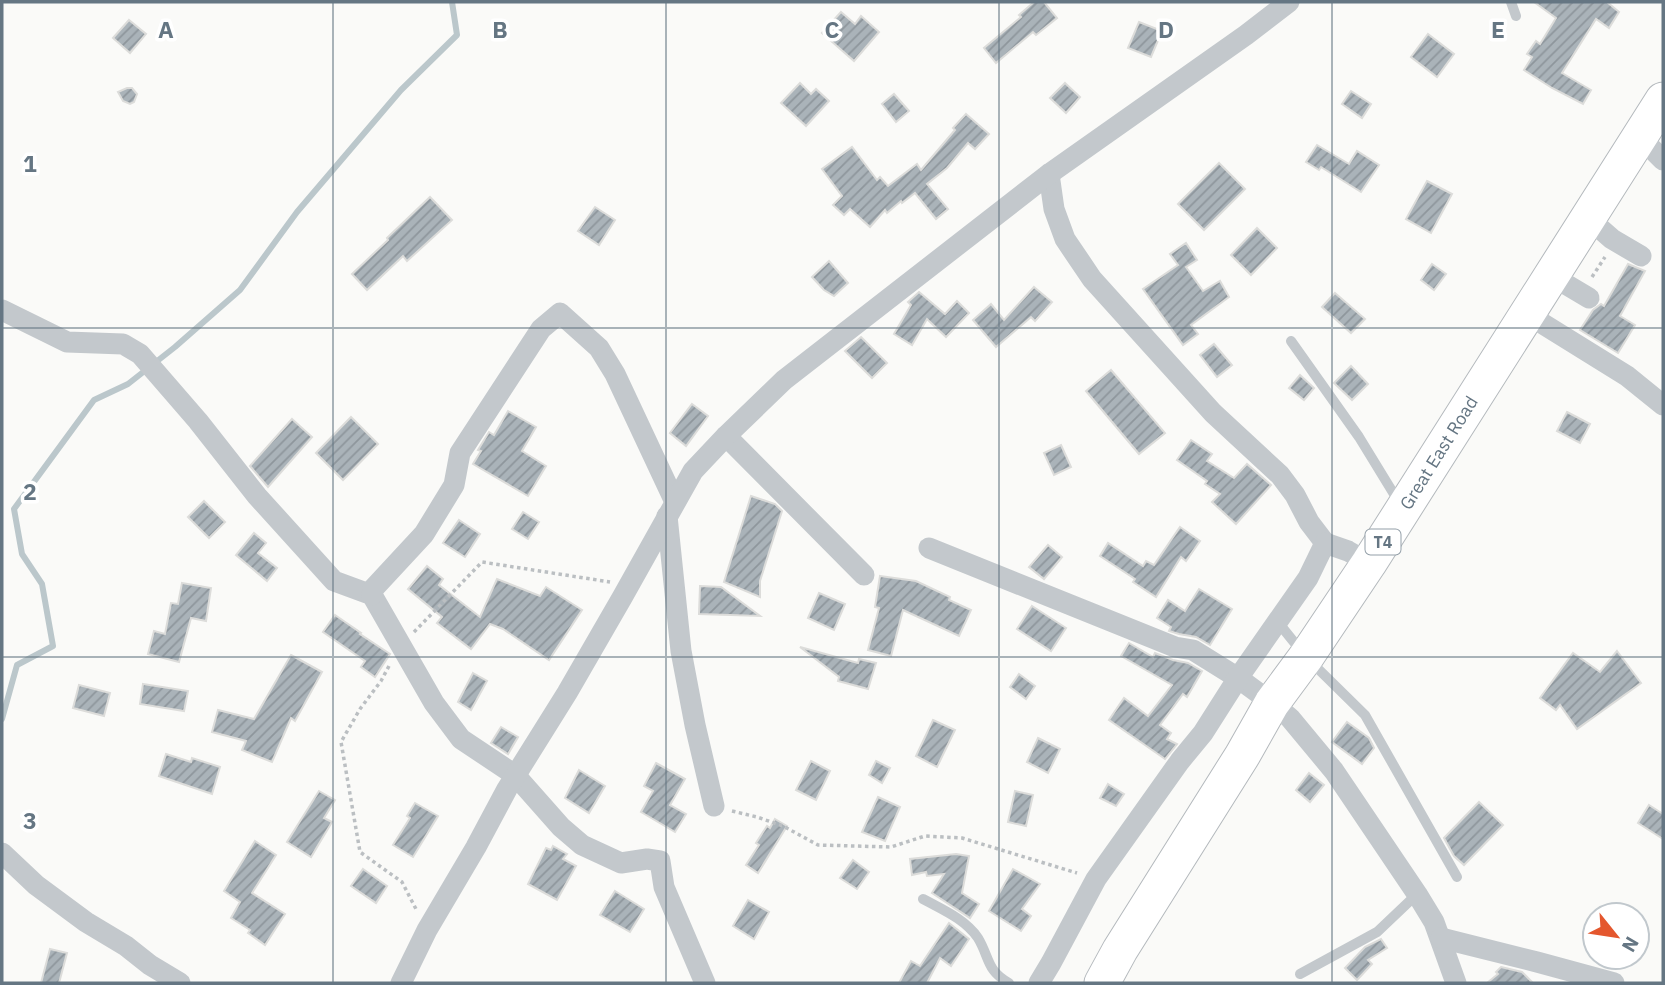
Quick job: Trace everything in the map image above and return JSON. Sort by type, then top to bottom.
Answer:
[{"type":"highway","name":"Great East Road","points":[[1102,983],[1272,703],[1369,563],[1588,218],[1651,148],[1663,100]]},
{"type":"street","points":[[401,983],[427,930],[477,847],[515,775],[567,693],[693,471],[784,380],[1049,174],[1289,2]]},
{"type":"street","points":[[1049,174],[1054,209],[1065,239],[1092,279],[1213,414],[1280,475],[1295,495],[1309,522],[1325,542],[1369,563]]},
{"type":"street","points":[[1588,218],[1616,241],[1641,256]]},
{"type":"street","points":[[1552,276],[1585,296]]},
{"type":"street","points":[[2,310],[67,342],[123,344],[140,354],[198,421],[257,496],[334,581],[372,594],[434,703],[461,739],[515,775],[561,827],[582,845],[621,863],[648,859],[660,861],[664,887],[705,983]]},
{"type":"street","points":[[372,594],[373,589],[424,534],[454,485],[460,453],[541,329],[560,313],[599,348],[610,365],[671,509],[681,651],[714,806]]},
{"type":"street","points":[[1527,314],[1627,376],[1663,405]]},
{"type":"street","points":[[726,436],[864,575]]},
{"type":"street","points":[[1039,983],[1096,879],[1203,733],[1308,578],[1325,542]]},
{"type":"street","points":[[929,548],[1175,647],[1193,650],[1272,703],[1290,718],[1334,772],[1417,894],[1434,922],[1456,983]]},
{"type":"street","points":[[2,853],[36,885],[86,922],[180,983]]},
{"type":"street","points":[[1441,938],[1614,983]]},
{"type":"lane","points":[[1511,2],[1516,16]]},
{"type":"lane","points":[[1291,341],[1359,437],[1403,509]]},
{"type":"lane","points":[[1277,621],[1306,657],[1365,715],[1457,877]]},
{"type":"lane","points":[[1300,974],[1377,932],[1417,894]]},
{"type":"lane","points":[[923,899],[959,918],[978,938],[986,960],[996,976],[1009,983]]},
{"type":"path","points":[[1585,296],[1616,241]]},
{"type":"path","points":[[427,930],[402,882],[360,852],[341,742],[360,709],[381,681],[401,645],[482,562],[629,585]]},
{"type":"path","points":[[714,806],[783,826],[818,845],[891,847],[925,836],[962,838],[1096,879]]},
{"type":"building","points":[[1034,2],[1044,2],[1057,18],[1036,35],[1033,32],[996,63],[984,48],[1021,17],[1019,15]]},
{"type":"building","points":[[1534,2],[1607,2],[1619,12],[1609,28],[1596,19],[1562,73],[1591,90],[1583,104],[1524,70],[1532,57],[1527,54],[1536,41],[1540,44],[1556,18]]},
{"type":"building","points":[[841,12],[855,24],[861,16],[879,32],[854,61],[822,33]]},
{"type":"building","points":[[129,20],[146,34],[130,53],[113,38]]},
{"type":"building","points":[[1139,22],[1162,31],[1151,57],[1128,48]]},
{"type":"building","points":[[1428,34],[1454,54],[1437,77],[1411,57]]},
{"type":"building","points":[[800,83],[811,94],[816,89],[829,101],[806,126],[781,103]]},
{"type":"building","points":[[1065,83],[1080,97],[1066,113],[1050,98]]},
{"type":"building","points":[[132,88],[137,94],[134,102],[130,104],[123,101],[118,92]]},
{"type":"building","points":[[1351,91],[1371,104],[1362,118],[1342,104]]},
{"type":"building","points":[[894,94],[909,111],[896,122],[882,104]]},
{"type":"building","points":[[966,114],[989,134],[975,149],[968,143],[947,168],[927,184],[948,209],[936,219],[915,193],[887,213],[885,210],[870,227],[850,209],[844,215],[833,205],[842,196],[822,169],[852,147],[877,180],[880,177],[888,186],[917,164],[921,170]]},
{"type":"building","points":[[1317,145],[1349,164],[1357,151],[1379,165],[1361,192],[1321,167],[1319,170],[1306,162]]},
{"type":"building","points":[[1219,163],[1245,189],[1204,230],[1178,204]]},
{"type":"building","points":[[1427,181],[1452,194],[1431,233],[1406,219]]},
{"type":"building","points":[[430,197],[452,220],[407,261],[403,256],[367,290],[352,274]]},
{"type":"building","points":[[595,207],[615,220],[599,245],[578,231]]},
{"type":"building","points":[[1257,228],[1277,248],[1251,275],[1231,255]]},
{"type":"building","points":[[1186,243],[1197,260],[1186,267],[1203,291],[1220,281],[1229,297],[1191,325],[1198,334],[1183,345],[1143,289],[1178,265],[1170,254]]},
{"type":"building","points":[[829,261],[848,283],[834,296],[812,277]]},
{"type":"building","points":[[1432,264],[1446,274],[1434,290],[1421,280]]},
{"type":"building","points":[[1628,264],[1645,271],[1620,316],[1635,325],[1618,353],[1580,330],[1593,310],[1601,304],[1604,306]]},
{"type":"building","points":[[1034,287],[1052,302],[1035,321],[1031,317],[996,347],[973,320],[991,304],[1004,320]]},
{"type":"building","points":[[919,292],[945,314],[957,301],[969,313],[946,337],[927,319],[912,345],[894,334],[911,305],[908,302]]},
{"type":"building","points":[[1335,293],[1365,319],[1351,333],[1322,307]]},
{"type":"building","points":[[861,337],[887,363],[872,378],[845,351]]},
{"type":"building","points":[[1214,344],[1232,365],[1217,377],[1200,355]]},
{"type":"building","points":[[1351,366],[1368,384],[1352,400],[1334,383]]},
{"type":"building","points":[[1111,370],[1165,433],[1139,454],[1086,391]]},
{"type":"building","points":[[1300,375],[1314,388],[1304,400],[1289,388]]},
{"type":"building","points":[[692,404],[708,416],[686,446],[670,433]]},
{"type":"building","points":[[508,411],[536,427],[522,451],[546,466],[528,496],[473,464],[489,432],[494,435]]},
{"type":"building","points":[[1567,412],[1590,424],[1580,443],[1557,431]]},
{"type":"building","points":[[351,417],[378,444],[343,480],[316,453]]},
{"type":"building","points":[[292,419],[312,437],[268,487],[250,466]]},
{"type":"building","points":[[1191,440],[1212,454],[1207,461],[1234,478],[1247,464],[1271,485],[1236,524],[1212,502],[1220,494],[1205,484],[1207,481],[1177,460]]},
{"type":"building","points":[[1061,445],[1071,467],[1054,475],[1044,453]]},
{"type":"building","points":[[751,496],[775,504],[782,511],[760,581],[760,597],[724,582]]},
{"type":"building","points":[[204,501],[225,522],[209,538],[188,517]]},
{"type":"building","points":[[523,512],[539,522],[528,539],[512,529]]},
{"type":"building","points":[[459,520],[480,534],[465,557],[443,543]]},
{"type":"building","points":[[1180,527],[1200,541],[1186,561],[1181,557],[1156,597],[1133,582],[1135,579],[1100,556],[1108,543],[1143,566],[1146,561],[1154,565]]},
{"type":"building","points":[[254,533],[266,543],[258,553],[277,568],[267,581],[236,555]]},
{"type":"building","points":[[1048,545],[1062,557],[1044,579],[1029,567]]},
{"type":"building","points":[[427,566],[443,579],[439,585],[480,617],[497,579],[540,596],[546,587],[582,610],[549,660],[503,629],[490,624],[471,649],[437,623],[442,617],[408,589]]},
{"type":"building","points":[[880,576],[916,581],[971,610],[959,636],[903,610],[891,656],[868,650],[879,608],[875,607]]},
{"type":"building","points":[[182,583],[211,588],[206,621],[191,618],[179,662],[148,654],[154,631],[165,634],[171,603],[178,604]]},
{"type":"building","points":[[700,586],[721,587],[760,616],[699,614]]},
{"type":"building","points":[[1199,589],[1232,609],[1210,645],[1196,637],[1169,631],[1171,627],[1157,618],[1168,600],[1185,611]]},
{"type":"building","points":[[819,593],[845,604],[834,630],[808,618]]},
{"type":"building","points":[[1032,606],[1066,628],[1051,651],[1017,629]]},
{"type":"building","points":[[335,615],[390,654],[375,677],[361,667],[365,661],[323,632]]},
{"type":"building","points":[[1129,643],[1153,657],[1155,653],[1188,663],[1202,671],[1187,697],[1183,694],[1160,725],[1171,733],[1167,739],[1177,744],[1165,759],[1109,720],[1124,698],[1148,716],[1172,685],[1121,656]]},
{"type":"building","points":[[800,647],[858,663],[859,659],[876,663],[868,689],[838,681],[839,677]]},
{"type":"building","points":[[1617,651],[1641,683],[1577,729],[1560,705],[1556,710],[1540,698],[1573,653],[1600,672]]},
{"type":"building","points":[[291,655],[322,672],[295,721],[291,718],[272,762],[242,750],[246,741],[212,732],[218,710],[254,719]]},
{"type":"building","points":[[473,673],[487,681],[471,710],[458,702]]},
{"type":"building","points":[[1019,674],[1035,686],[1026,699],[1010,687]]},
{"type":"building","points":[[143,684],[188,691],[184,711],[140,704]]},
{"type":"building","points":[[79,685],[110,693],[104,716],[73,708]]},
{"type":"building","points":[[933,720],[955,730],[937,767],[916,756]]},
{"type":"building","points":[[1347,722],[1369,738],[1374,748],[1362,764],[1332,742]]},
{"type":"building","points":[[501,727],[518,737],[508,754],[491,743]]},
{"type":"building","points":[[1038,738],[1060,749],[1048,773],[1027,762]]},
{"type":"building","points":[[166,754],[191,762],[192,758],[220,767],[212,794],[159,776]]},
{"type":"building","points":[[811,761],[830,771],[816,800],[796,790]]},
{"type":"building","points":[[876,761],[890,768],[882,783],[869,775]]},
{"type":"building","points":[[656,763],[685,779],[670,805],[686,814],[675,832],[641,812],[653,791],[644,786]]},
{"type":"building","points":[[579,770],[605,786],[589,813],[565,798]]},
{"type":"building","points":[[1309,773],[1324,785],[1310,802],[1296,790]]},
{"type":"building","points":[[1108,784],[1124,794],[1116,806],[1100,798]]},
{"type":"building","points":[[319,791],[335,800],[324,818],[332,822],[311,857],[287,842]]},
{"type":"building","points":[[1015,791],[1033,795],[1026,826],[1008,822]]},
{"type":"building","points":[[878,797],[900,807],[885,841],[862,832]]},
{"type":"building","points":[[1479,802],[1503,825],[1464,865],[1454,856],[1444,838]]},
{"type":"building","points":[[415,803],[438,816],[413,857],[393,845],[410,818],[407,816]]},
{"type":"building","points":[[1649,805],[1663,814],[1663,839],[1638,823]]},
{"type":"building","points":[[775,819],[787,826],[758,873],[746,865],[759,845],[756,843]]},
{"type":"building","points":[[255,841],[276,855],[252,893],[285,914],[265,945],[248,933],[250,930],[231,918],[240,902],[224,891]]},
{"type":"building","points":[[553,846],[567,854],[563,859],[576,866],[557,900],[528,884],[546,848],[551,850]]},
{"type":"building","points":[[956,854],[969,856],[962,893],[979,904],[970,918],[932,893],[944,874],[927,876],[926,872],[912,875],[910,859]]},
{"type":"building","points":[[853,860],[869,872],[857,889],[840,878]]},
{"type":"building","points":[[363,869],[387,886],[376,903],[351,886]]},
{"type":"building","points":[[1013,869],[1040,884],[1022,909],[1031,916],[1021,931],[989,911]]},
{"type":"building","points":[[615,891],[644,909],[630,932],[600,915]]},
{"type":"building","points":[[748,900],[769,912],[754,939],[733,926]]},
{"type":"building","points":[[949,923],[969,939],[951,966],[940,958],[927,983],[899,983],[911,961],[920,966]]},
{"type":"building","points":[[1381,939],[1387,948],[1368,960],[1372,964],[1357,980],[1345,968],[1365,947]]},
{"type":"building","points":[[50,949],[67,953],[59,983],[41,983]]},
{"type":"building","points":[[1501,967],[1522,972],[1533,983],[1487,983],[1498,974],[1496,972]]},
{"type":"waterway","points":[[2,719],[17,665],[53,646],[42,584],[22,554],[14,509],[94,400],[128,384],[240,290],[297,212],[401,90],[457,35],[452,2]]}]
